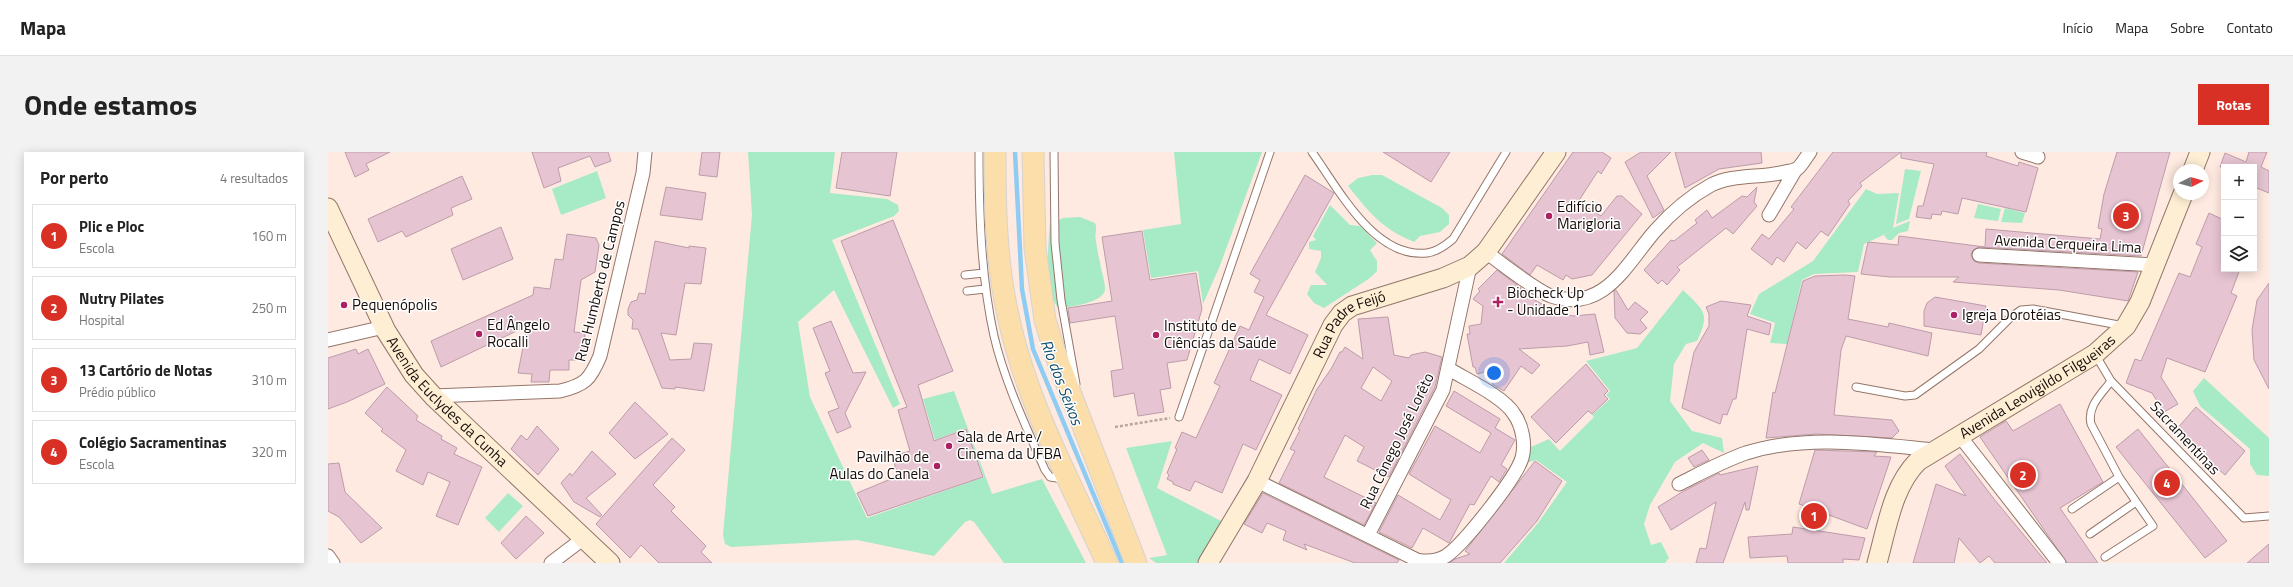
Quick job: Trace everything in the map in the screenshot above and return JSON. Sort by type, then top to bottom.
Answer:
[{"type":"main road","points":[[995,152],[998,233],[1008,315],[1031,393],[1107,563]]},
{"type":"main road","points":[[1033,152],[1033,210],[1039,287],[1045,320],[1056,356],[1136,563]]},
{"type":"main road","name":"Rua Padre Feijó","points":[[1208,563],[1257,481],[1330,332],[1342,313],[1352,306],[1442,278],[1470,266],[1486,252],[1556,152]]},
{"type":"main road","points":[[2195,164],[2200,152]]},
{"type":"main road","name":"Avenida Leovigildo Filgueiras","points":[[1877,563],[1898,488],[1906,473],[1918,461],[2095,354],[2126,326],[2140,302],[2181,200]]},
{"type":"main road","name":"Avenida Euclydes da Cunha","points":[[328,208],[384,327],[398,353],[433,396],[610,563]]},
{"type":"street","name":"Rua Humberto de Campos","points":[[433,396],[560,391],[577,387],[586,381],[593,372],[600,356],[643,173],[645,152]]},
{"type":"street","points":[[1765,176],[1774,181],[1778,188],[1771,211],[1796,169],[1810,152]]},
{"type":"street","points":[[2022,152],[2038,157]]},
{"type":"street","points":[[1486,252],[1551,296],[1569,299],[1586,297],[1605,290],[1628,268],[1656,231],[1692,198],[1708,187],[1720,181],[1765,176],[1796,169]]},
{"type":"street","name":"Avenida Cerqueira Lima","points":[[1979,255],[2154,265]]},
{"type":"street","name":"Rua Cônego José Lorêto","points":[[1368,535],[1443,390],[1449,369],[1470,266]]},
{"type":"street","points":[[328,340],[384,327]]},
{"type":"street","points":[[1257,481],[1417,560],[1430,562],[1446,556],[1475,525],[1514,474],[1522,457],[1524,444],[1521,429],[1514,413],[1504,402],[1449,369]]},
{"type":"street","points":[[1959,435],[2059,563]]},
{"type":"street","points":[[1679,484],[1724,461],[1748,453],[1797,444],[1871,444],[1934,450]]},
{"type":"street","points":[[551,563],[584,538]]},
{"type":"street","points":[[328,556],[333,563]]},
{"type":"lane","points":[[979,152],[985,289],[995,338],[1014,398],[1045,470],[1050,477],[1057,480],[1069,479]]},
{"type":"lane","points":[[1054,152],[1054,243],[1081,422]]},
{"type":"lane","points":[[1179,417],[1270,152]]},
{"type":"lane","points":[[1312,152],[1362,221],[1376,237],[1409,253],[1427,253],[1440,248],[1453,239],[1506,152]]},
{"type":"lane","points":[[965,275],[984,273]]},
{"type":"lane","points":[[967,291],[985,289]]},
{"type":"lane","points":[[1856,387],[1905,396],[1915,395],[1979,348],[2010,317],[2021,310],[2033,309],[2126,326]]},
{"type":"lane","name":"Sacramentinas","points":[[2095,354],[2111,381],[2244,518],[2269,516]]},
{"type":"lane","points":[[2105,557],[2153,526],[2119,477],[2091,424],[2090,416],[2092,406],[2111,381]]},
{"type":"lane","points":[[2072,509],[2119,477]]},
{"type":"lane","points":[[2090,534],[2136,502]]},
{"type":"path","points":[[1115,427],[1179,417]]},
{"type":"green space","points":[[748,152],[835,152],[830,193],[887,199],[898,205],[899,211],[894,216],[832,240],[900,404],[893,408],[834,290],[798,322],[810,397],[867,518],[984,477],[966,428],[935,440],[923,399],[954,391],[992,494],[1042,479],[1086,563],[1004,563],[974,522],[970,520],[965,522],[934,556],[857,540],[731,547],[725,544],[723,535],[752,215]]},
{"type":"green space","points":[[1174,152],[1262,152],[1219,268],[1203,304],[1198,271],[1151,278],[1143,230],[1181,224]]},
{"type":"green space","points":[[1905,169],[1921,171],[1909,219],[1896,224]]},
{"type":"green space","points":[[597,171],[606,198],[561,215],[552,189]]},
{"type":"green space","points":[[1372,175],[1382,175],[1442,208],[1449,215],[1449,224],[1440,232],[1420,236],[1414,242],[1393,231],[1370,212],[1348,186],[1358,178]]},
{"type":"green space","points":[[1866,189],[1877,194],[1899,193],[1893,228],[1910,221],[1908,231],[1899,233],[1892,240],[1888,240],[1884,235],[1892,231],[1864,244],[1858,272],[1814,274],[1802,280],[1787,344],[1770,343],[1775,323],[1750,314],[1759,294],[1813,261]]},
{"type":"green space","points":[[1978,204],[2001,209],[1998,221],[1974,218]]},
{"type":"green space","points":[[1330,205],[1350,225],[1360,226],[1377,243],[1370,250],[1377,261],[1377,271],[1370,278],[1324,308],[1314,303],[1307,294],[1311,285],[1327,285],[1315,272],[1321,258],[1321,251],[1309,249],[1309,242],[1316,240],[1313,236]]},
{"type":"green space","points":[[2005,208],[2025,213],[2022,223],[2001,222]]},
{"type":"green space","points":[[1080,217],[1095,223],[1096,225],[1098,254],[1105,289],[1099,298],[1093,301],[1060,309],[1055,303],[1051,294],[1049,282],[1048,243],[1050,224],[1063,218]]},
{"type":"green space","points":[[1683,290],[1700,307],[1703,312],[1704,324],[1697,341],[1686,344],[1674,364],[1670,401],[1692,431],[1722,438],[1724,453],[1703,443],[1675,462],[1650,505],[1644,524],[1651,545],[1661,542],[1669,558],[1665,563],[1504,563],[1538,523],[1567,482],[1536,460],[1519,465],[1524,450],[1549,439],[1560,451],[1594,417],[1592,415],[1610,399],[1606,395],[1610,391],[1586,361],[1637,348]]},
{"type":"green space","points":[[2204,378],[2269,438],[2269,476],[2257,475],[2250,464],[2250,449],[2200,406],[2193,391]]},
{"type":"green space","points":[[1172,441],[1157,488],[1225,523],[1202,563],[1156,563],[1149,558],[1167,555],[1126,448]]},
{"type":"green space","points":[[508,493],[523,506],[499,532],[485,518]]},
{"type":"building","points":[[345,152],[390,152],[366,164],[369,170],[355,177]]},
{"type":"building","points":[[532,152],[608,152],[611,161],[595,167],[590,156],[558,168],[561,181],[544,188]]},
{"type":"building","points":[[702,152],[720,152],[717,177],[699,175]]},
{"type":"building","points":[[842,152],[897,152],[890,196],[836,188]]},
{"type":"building","points":[[1383,152],[1450,152],[1431,182]]},
{"type":"building","points":[[1573,152],[1602,152],[1611,158],[1601,174],[1598,171],[1578,202],[1601,216],[1617,196],[1622,196],[1642,214],[1592,275],[1572,279],[1566,275],[1563,280],[1537,265],[1530,275],[1502,254]]},
{"type":"building","points":[[1641,152],[1671,152],[1647,176],[1664,210],[1653,218],[1625,162]]},
{"type":"building","points":[[1675,152],[1761,152],[1762,163],[1719,169],[1685,188]]},
{"type":"building","points":[[1833,152],[1901,152],[1860,183],[1862,186],[1848,201],[1850,204],[1828,236],[1821,231],[1806,249],[1797,242],[1784,262],[1777,257],[1772,265],[1751,249],[1762,234],[1769,239],[1794,209],[1791,207]]},
{"type":"building","points":[[1901,152],[1987,152],[1986,156],[2018,166],[2019,162],[2038,168],[2026,212],[1962,198],[1958,214],[1942,211],[1941,215],[1932,214],[1931,219],[1916,217],[1918,206],[1923,206],[1934,164],[1901,158]]},
{"type":"building","points":[[2117,152],[2170,152],[2141,256],[1979,247],[1973,250],[1971,255],[1974,261],[1979,263],[2138,272],[2128,301],[2059,290],[1953,282],[1959,277],[1890,277],[1861,274],[1868,242],[1898,245],[1899,236],[1985,247],[1986,229],[2100,239],[2102,229],[2098,228],[2104,194]]},
{"type":"building","points":[[2249,152],[2267,152],[2261,167],[2269,171],[2269,193],[2257,188],[2257,164],[2221,164],[2225,153],[2246,162]]},
{"type":"building","points":[[1305,175],[1334,193],[1266,315],[1308,335],[1290,374],[1259,359],[1250,380],[1282,395],[1256,450],[1243,444],[1222,493],[1195,481],[1190,491],[1173,484],[1173,482],[1167,479],[1169,475],[1167,473],[1177,449],[1175,448],[1182,432],[1196,438],[1220,386],[1214,383],[1240,326],[1249,330],[1264,297],[1254,292],[1260,280],[1250,274]]},
{"type":"building","points":[[462,176],[472,199],[451,208],[453,215],[406,237],[402,231],[378,242],[368,219]]},
{"type":"building","points":[[666,187],[706,193],[702,220],[660,215]]},
{"type":"building","points":[[1757,187],[1754,202],[1757,206],[1733,234],[1726,228],[1677,267],[1680,270],[1667,285],[1662,280],[1658,284],[1644,270],[1671,240],[1674,241],[1697,223],[1695,220],[1707,210],[1712,218],[1742,196],[1747,197]]},
{"type":"building","points":[[2209,213],[2221,219],[2221,272],[2239,272],[2231,293],[2237,296],[2205,372],[2167,358],[2161,377],[2178,404],[2164,412],[2152,393],[2126,383],[2135,359],[2141,361],[2179,273],[2190,277],[2202,247],[2196,244]]},
{"type":"building","points":[[893,220],[953,371],[918,385],[934,441],[966,429],[983,477],[868,516],[857,493],[898,476],[892,456],[910,451],[898,410],[907,407],[841,241]]},
{"type":"building","points":[[501,227],[513,259],[463,280],[451,249]]},
{"type":"building","name":"Instituto de Ciências da Saúde","points":[[1142,231],[1150,280],[1196,273],[1202,309],[1187,360],[1167,363],[1171,388],[1160,390],[1164,412],[1138,416],[1134,393],[1114,397],[1111,371],[1123,369],[1115,316],[1070,323],[1068,308],[1112,301],[1102,237]]},
{"type":"building","points":[[567,234],[596,238],[599,245],[595,272],[581,280],[574,332],[585,333],[584,360],[569,360],[569,370],[550,370],[549,382],[531,382],[532,374],[518,373],[527,326],[441,367],[431,341],[533,295],[534,287],[550,289],[555,259],[563,260]]},
{"type":"building","points":[[655,241],[689,248],[689,246],[706,248],[701,284],[685,283],[676,335],[661,333],[670,360],[691,359],[694,343],[712,344],[704,391],[675,387],[675,389],[662,388],[638,329],[632,329],[633,320],[628,315],[628,309],[631,302],[637,300],[639,293],[645,294]]},
{"type":"building","points":[[1497,270],[1521,288],[1519,292],[1550,308],[1549,311],[1573,316],[1595,314],[1604,352],[1590,355],[1588,342],[1567,346],[1519,349],[1540,365],[1532,374],[1521,366],[1504,391],[1492,384],[1502,368],[1477,374],[1475,367],[1473,367],[1467,334],[1470,334],[1469,326],[1481,324],[1483,306],[1473,299],[1480,291],[1478,289]]},
{"type":"building","points":[[1815,276],[1855,276],[1848,319],[1888,327],[1889,323],[1932,333],[1928,356],[1846,336],[1841,350],[1834,415],[1892,420],[1899,431],[1892,438],[1816,434],[1766,438],[1773,392],[1775,393],[1803,281]]},
{"type":"building","points":[[2269,283],[2269,389],[2254,360],[2252,330],[2257,300]]},
{"type":"building","points":[[1616,290],[1628,310],[1635,302],[1648,312],[1640,320],[1647,328],[1640,334],[1627,333],[1615,318],[1614,291]]},
{"type":"building","name":"Igreja Dorotéias","points":[[1935,297],[1986,306],[1981,335],[1924,326],[1924,311],[1927,303]]},
{"type":"building","points":[[1721,301],[1751,305],[1747,316],[1771,324],[1769,335],[1747,329],[1736,399],[1733,399],[1727,415],[1723,414],[1720,424],[1682,408],[1694,352],[1709,326],[1709,314],[1706,307]]},
{"type":"building","points":[[1388,317],[1394,355],[1409,358],[1411,355],[1425,352],[1442,357],[1435,387],[1389,477],[1357,461],[1364,447],[1345,435],[1324,477],[1376,503],[1364,525],[1279,483],[1295,451],[1290,449],[1300,430],[1298,429],[1317,389],[1331,369],[1340,352],[1342,352],[1345,347],[1363,359],[1358,319]],"holes":[[[1373,367],[1392,381],[1381,401],[1361,388]]]},
{"type":"building","points":[[831,321],[853,373],[866,372],[845,413],[851,427],[837,433],[828,412],[839,408],[825,373],[830,371],[813,328]]},
{"type":"building","points":[[356,349],[358,354],[368,349],[385,384],[347,402],[328,409],[328,358]]},
{"type":"building","points":[[1586,364],[1608,391],[1604,395],[1608,399],[1592,414],[1588,411],[1556,443],[1531,417]]},
{"type":"building","points":[[387,387],[418,416],[416,420],[442,436],[441,439],[457,448],[454,454],[482,467],[458,525],[436,516],[450,482],[428,472],[423,485],[396,471],[406,450],[381,431],[383,429],[365,413]]},
{"type":"building","points":[[1454,391],[1500,419],[1495,428],[1515,440],[1501,465],[1507,469],[1499,482],[1491,476],[1474,505],[1470,504],[1449,543],[1423,528],[1412,548],[1379,532],[1398,495],[1440,520],[1451,500],[1409,474],[1435,426],[1480,453],[1491,433],[1446,406]]},
{"type":"building","points":[[635,402],[668,434],[635,459],[609,433]]},
{"type":"building","points":[[2060,404],[2103,482],[2060,508],[2098,563],[2067,563],[1980,437],[2006,421],[2013,431]]},
{"type":"building","points":[[2196,407],[2245,451],[2225,475],[2175,431]]},
{"type":"building","points":[[537,426],[559,449],[538,475],[511,449],[521,435],[527,440]]},
{"type":"building","points":[[2138,429],[2227,541],[2205,558],[2116,447]]},
{"type":"building","points":[[672,438],[685,450],[653,485],[675,507],[671,511],[706,546],[701,552],[712,563],[659,563],[641,545],[630,558],[596,524]]},
{"type":"building","points":[[1702,450],[1709,460],[1694,467],[1688,458]]},
{"type":"building","points":[[1815,450],[1877,452],[1874,456],[1891,457],[1867,529],[1799,504]]},
{"type":"building","points":[[592,451],[616,474],[586,498],[602,515],[600,517],[574,502],[561,483],[570,473],[572,476]]},
{"type":"building","points":[[1960,454],[1994,499],[2047,563],[1995,563],[1989,556],[1980,563],[1959,538],[1954,563],[1913,563],[1936,484],[1966,496],[1945,466]]},
{"type":"building","points":[[1535,461],[1562,481],[1537,521],[1500,563],[1450,563],[1455,559],[1470,554],[1465,551]]},
{"type":"building","points":[[339,463],[345,492],[382,528],[361,543],[339,517],[328,511],[328,464]]},
{"type":"building","points":[[1758,466],[1749,510],[1746,510],[1745,502],[1723,563],[1696,563],[1700,548],[1706,549],[1716,502],[1671,530],[1658,507],[1682,492],[1719,473],[1720,475]]},
{"type":"building","points":[[1263,493],[1399,560],[1397,563],[1355,563],[1304,544],[1307,550],[1283,540],[1286,531],[1267,523],[1262,533],[1244,524]]},
{"type":"building","points":[[526,516],[544,533],[516,559],[501,543]]},
{"type":"building","points":[[1793,527],[1865,538],[1859,560],[1843,559],[1843,563],[1788,563],[1787,556],[1750,558],[1748,537],[1792,534]]},
{"type":"building","points":[[2269,544],[2269,563],[2247,563]]},
{"type":"waterway","name":"Rio dos Seixos","points":[[1015,152],[1022,289],[1033,349],[1122,563]]},
{"type":"place","name":"Edifício Marigloria","points":[[1549,216]]},
{"type":"place","name":"13 Cartório de Notas","points":[[2126,216]]},
{"type":"place","name":"Biocheck Up - Unidade 1","points":[[1498,302]]},
{"type":"place","name":"Pequenópolis","points":[[344,305]]},
{"type":"place","name":"Igreja Dorotéias","points":[[1954,315]]},
{"type":"place","name":"Ed Ângelo Rocalli","points":[[479,334]]},
{"type":"place","name":"Instituto de Ciências da Saúde","points":[[1156,335]]},
{"type":"place","name":"Sala de Arte / Cinema da UFBA","points":[[949,446]]},
{"type":"place","name":"Pavilhão de Aulas do Canela","points":[[937,466]]},
{"type":"place","name":"Nutry Pilates","points":[[2023,475]]},
{"type":"place","name":"Colégio Sacramentinas","points":[[2167,483]]},
{"type":"place","name":"Plic e Ploc","points":[[1814,516]]}]
